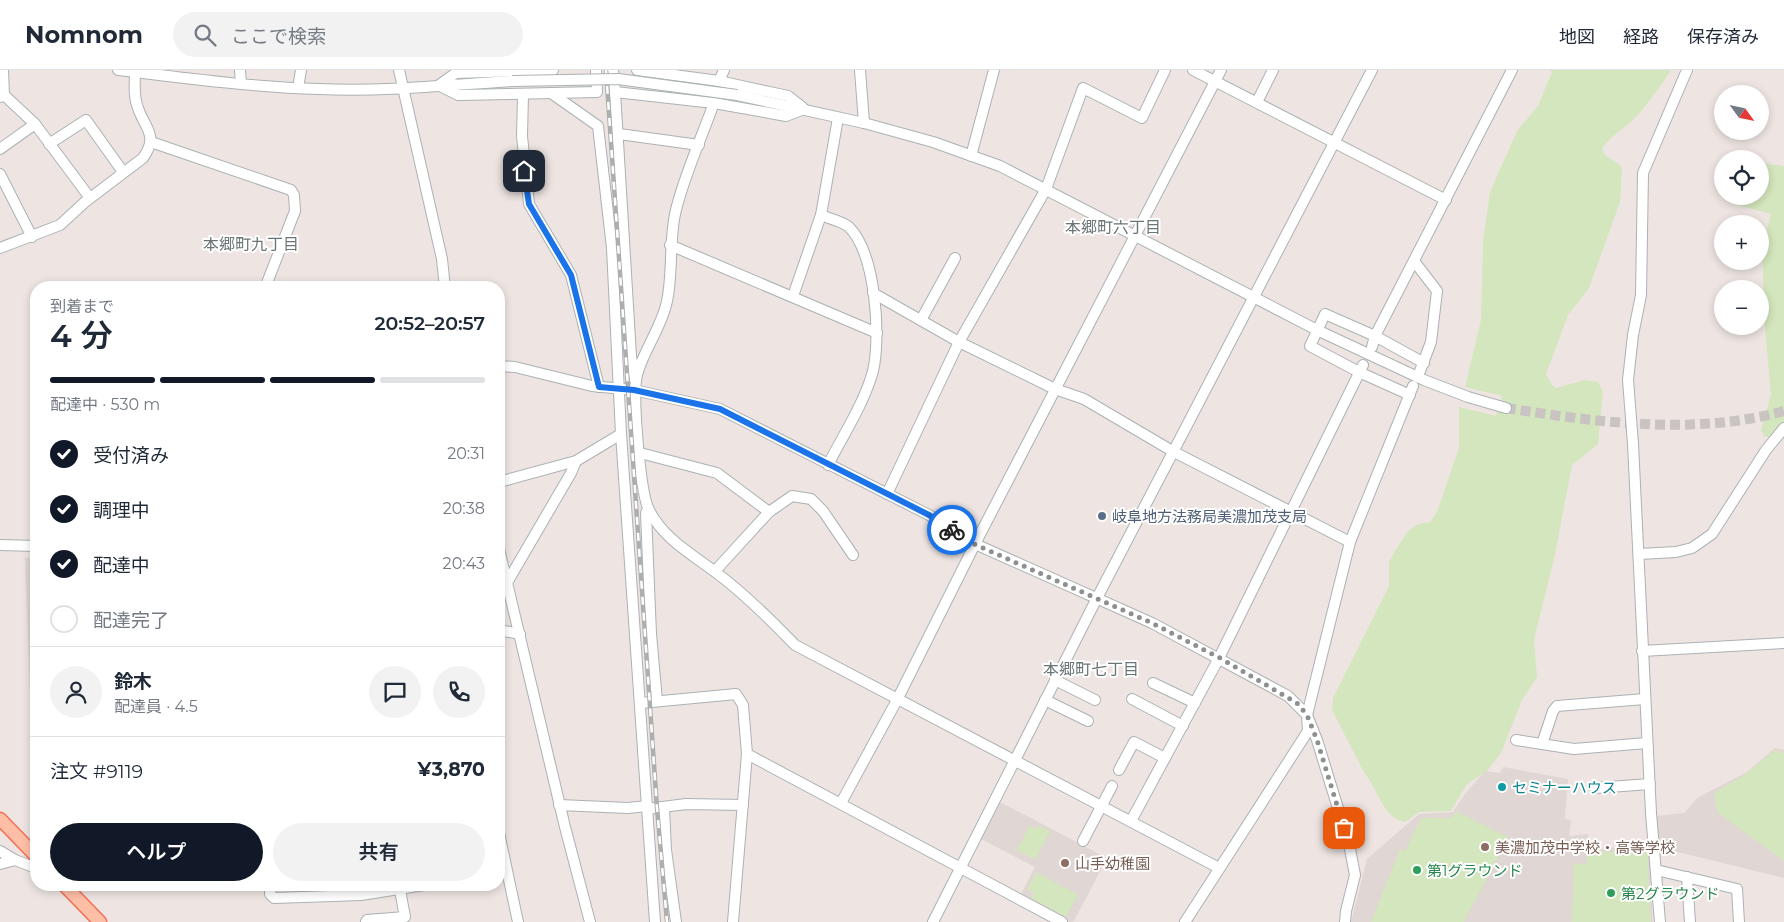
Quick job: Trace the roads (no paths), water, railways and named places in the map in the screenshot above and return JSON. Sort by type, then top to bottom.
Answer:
[{"type":"main road","points":[[0,819],[30,850]]},
{"type":"main road","points":[[70,891],[100,922]]},
{"type":"street","points":[[3,70],[2,96],[35,124],[90,198]]},
{"type":"street","points":[[118,70],[241,84],[298,88],[439,86],[511,74],[552,70]]},
{"type":"street","points":[[240,70],[241,84]]},
{"type":"street","points":[[298,88],[301,70]]},
{"type":"street","points":[[399,70],[442,259],[445,281]]},
{"type":"street","points":[[439,86],[458,95],[598,92],[596,70]]},
{"type":"street","points":[[614,70],[631,356],[640,453],[648,509],[667,536],[694,558],[715,571],[766,614],[795,645],[1219,868]]},
{"type":"street","points":[[637,70],[719,81],[788,96],[804,109]]},
{"type":"street","points":[[719,81],[724,70]]},
{"type":"street","points":[[860,70],[864,123]]},
{"type":"street","points":[[972,156],[994,70]]},
{"type":"street","points":[[886,494],[959,342],[1046,188],[1083,88],[1142,118],[1165,70]]},
{"type":"street","points":[[1193,70],[1446,200]]},
{"type":"street","points":[[841,803],[897,700],[974,544],[1136,236],[1220,70]]},
{"type":"street","points":[[1257,102],[1273,70]]},
{"type":"street","points":[[933,922],[1096,598],[1372,70]]},
{"type":"street","points":[[1372,347],[1375,336],[1512,70]]},
{"type":"street","points":[[1660,922],[1647,743],[1639,554],[1628,380],[1633,335],[1641,295],[1643,173],[1687,70]]},
{"type":"street","points":[[0,248],[60,225],[90,198],[143,158],[151,142],[150,133],[134,96],[135,72]]},
{"type":"street","points":[[511,74],[618,79],[737,95],[864,123],[933,142],[1000,166],[1046,188],[1317,330],[1424,380],[1468,397],[1506,408]]},
{"type":"street","points":[[615,92],[714,103],[786,116],[804,109]]},
{"type":"street","points":[[551,93],[598,126],[612,248],[621,388],[621,434],[655,922]]},
{"type":"street","points":[[523,94],[522,136],[529,204],[571,275],[595,386]]},
{"type":"street","points":[[635,386],[638,372],[655,337],[667,301],[670,244],[676,213],[714,103]]},
{"type":"street","points":[[793,296],[821,215],[838,118]]},
{"type":"street","points":[[49,144],[86,120],[123,172]]},
{"type":"street","points":[[0,149],[35,124]]},
{"type":"street","points":[[619,134],[699,145]]},
{"type":"street","points":[[151,142],[291,190],[294,195],[295,211],[268,281]]},
{"type":"street","points":[[0,174],[32,237]]},
{"type":"street","points":[[821,215],[849,228],[863,253],[870,272],[877,333],[875,357],[867,388],[828,465]]},
{"type":"street","points":[[670,244],[877,333]]},
{"type":"street","points":[[921,320],[955,258]]},
{"type":"street","points":[[1185,922],[1308,732],[1307,715],[1350,542],[1412,391],[1310,346],[1325,314],[1375,336],[1422,367],[1432,342],[1437,291],[1414,262]]},
{"type":"street","points":[[873,294],[959,342],[1055,389],[1084,399],[1174,452],[1350,542]]},
{"type":"street","points":[[505,366],[515,367],[595,386],[621,388],[635,386],[720,409],[929,515],[974,544],[1152,623],[1288,696],[1307,715],[1317,740],[1354,861],[1355,875],[1346,911],[1346,922]]},
{"type":"street","points":[[1131,821],[1220,658],[1361,369]]},
{"type":"street","points":[[1639,554],[1676,552],[1692,548],[1712,534],[1766,450],[1784,428]]},
{"type":"street","points":[[505,480],[576,461],[621,434]]},
{"type":"street","points":[[640,453],[717,473],[769,512]]},
{"type":"street","points":[[508,581],[571,473],[576,461]]},
{"type":"street","points":[[715,571],[769,512],[792,496],[811,499],[823,511],[853,555]]},
{"type":"street","points":[[648,509],[646,513],[649,580],[657,702]]},
{"type":"street","points":[[0,545],[30,546]]},
{"type":"street","points":[[505,570],[559,805],[590,922]]},
{"type":"street","points":[[505,631],[520,634]]},
{"type":"street","points":[[1642,651],[1784,643]]},
{"type":"street","points":[[1055,680],[1095,700]]},
{"type":"street","points":[[1153,683],[1195,703]]},
{"type":"street","points":[[641,703],[736,694],[743,706],[747,754],[733,922]]},
{"type":"street","points":[[1542,744],[1553,711],[1557,706],[1645,699]]},
{"type":"street","points":[[1045,700],[1088,721]]},
{"type":"street","points":[[1132,700],[1182,726]]},
{"type":"street","points":[[1516,740],[1574,748],[1647,743]]},
{"type":"street","points":[[1119,770],[1134,742],[1165,758]]},
{"type":"street","points":[[747,754],[1062,922]]},
{"type":"street","points":[[1594,788],[1650,784]]},
{"type":"street","points":[[1083,841],[1112,786]]},
{"type":"street","points":[[559,805],[628,808],[664,808],[686,804],[743,805]]},
{"type":"street","points":[[664,808],[666,850],[676,922]]},
{"type":"street","points":[[0,851],[30,866]]},
{"type":"street","points":[[0,864],[15,860]]},
{"type":"street","points":[[1656,870],[1737,889],[1739,922]]},
{"type":"street","points":[[1687,877],[1690,922]]},
{"type":"street","points":[[505,880],[518,922]]},
{"type":"street","points":[[270,891],[274,898],[361,895],[375,891]]},
{"type":"street","points":[[366,922],[367,920],[405,918],[400,891]]},
{"type":"tunnel","points":[[1506,408],[1610,422],[1681,425],[1750,419],[1784,411]]},
{"type":"railway","points":[[606,70],[657,808],[667,922]]},
{"type":"place","name":"岐阜地方法務局美濃加茂支局","points":[[1102,516]]},
{"type":"place","name":"セミナーハウス","points":[[1502,787]]},
{"type":"place","name":"美濃加茂中学校・高等学校","points":[[1485,847]]},
{"type":"place","name":"山手幼稚園","points":[[1065,863]]},
{"type":"place","name":"第1グラウンド","points":[[1417,870]]},
{"type":"place","name":"第2グラウンド","points":[[1611,893]]},
{"type":"district","name":"本郷町六丁目","points":[[1113,227]]},
{"type":"district","name":"本郷町九丁目","points":[[251,244]]},
{"type":"district","name":"本郷町七丁目","points":[[1091,669]]}]
